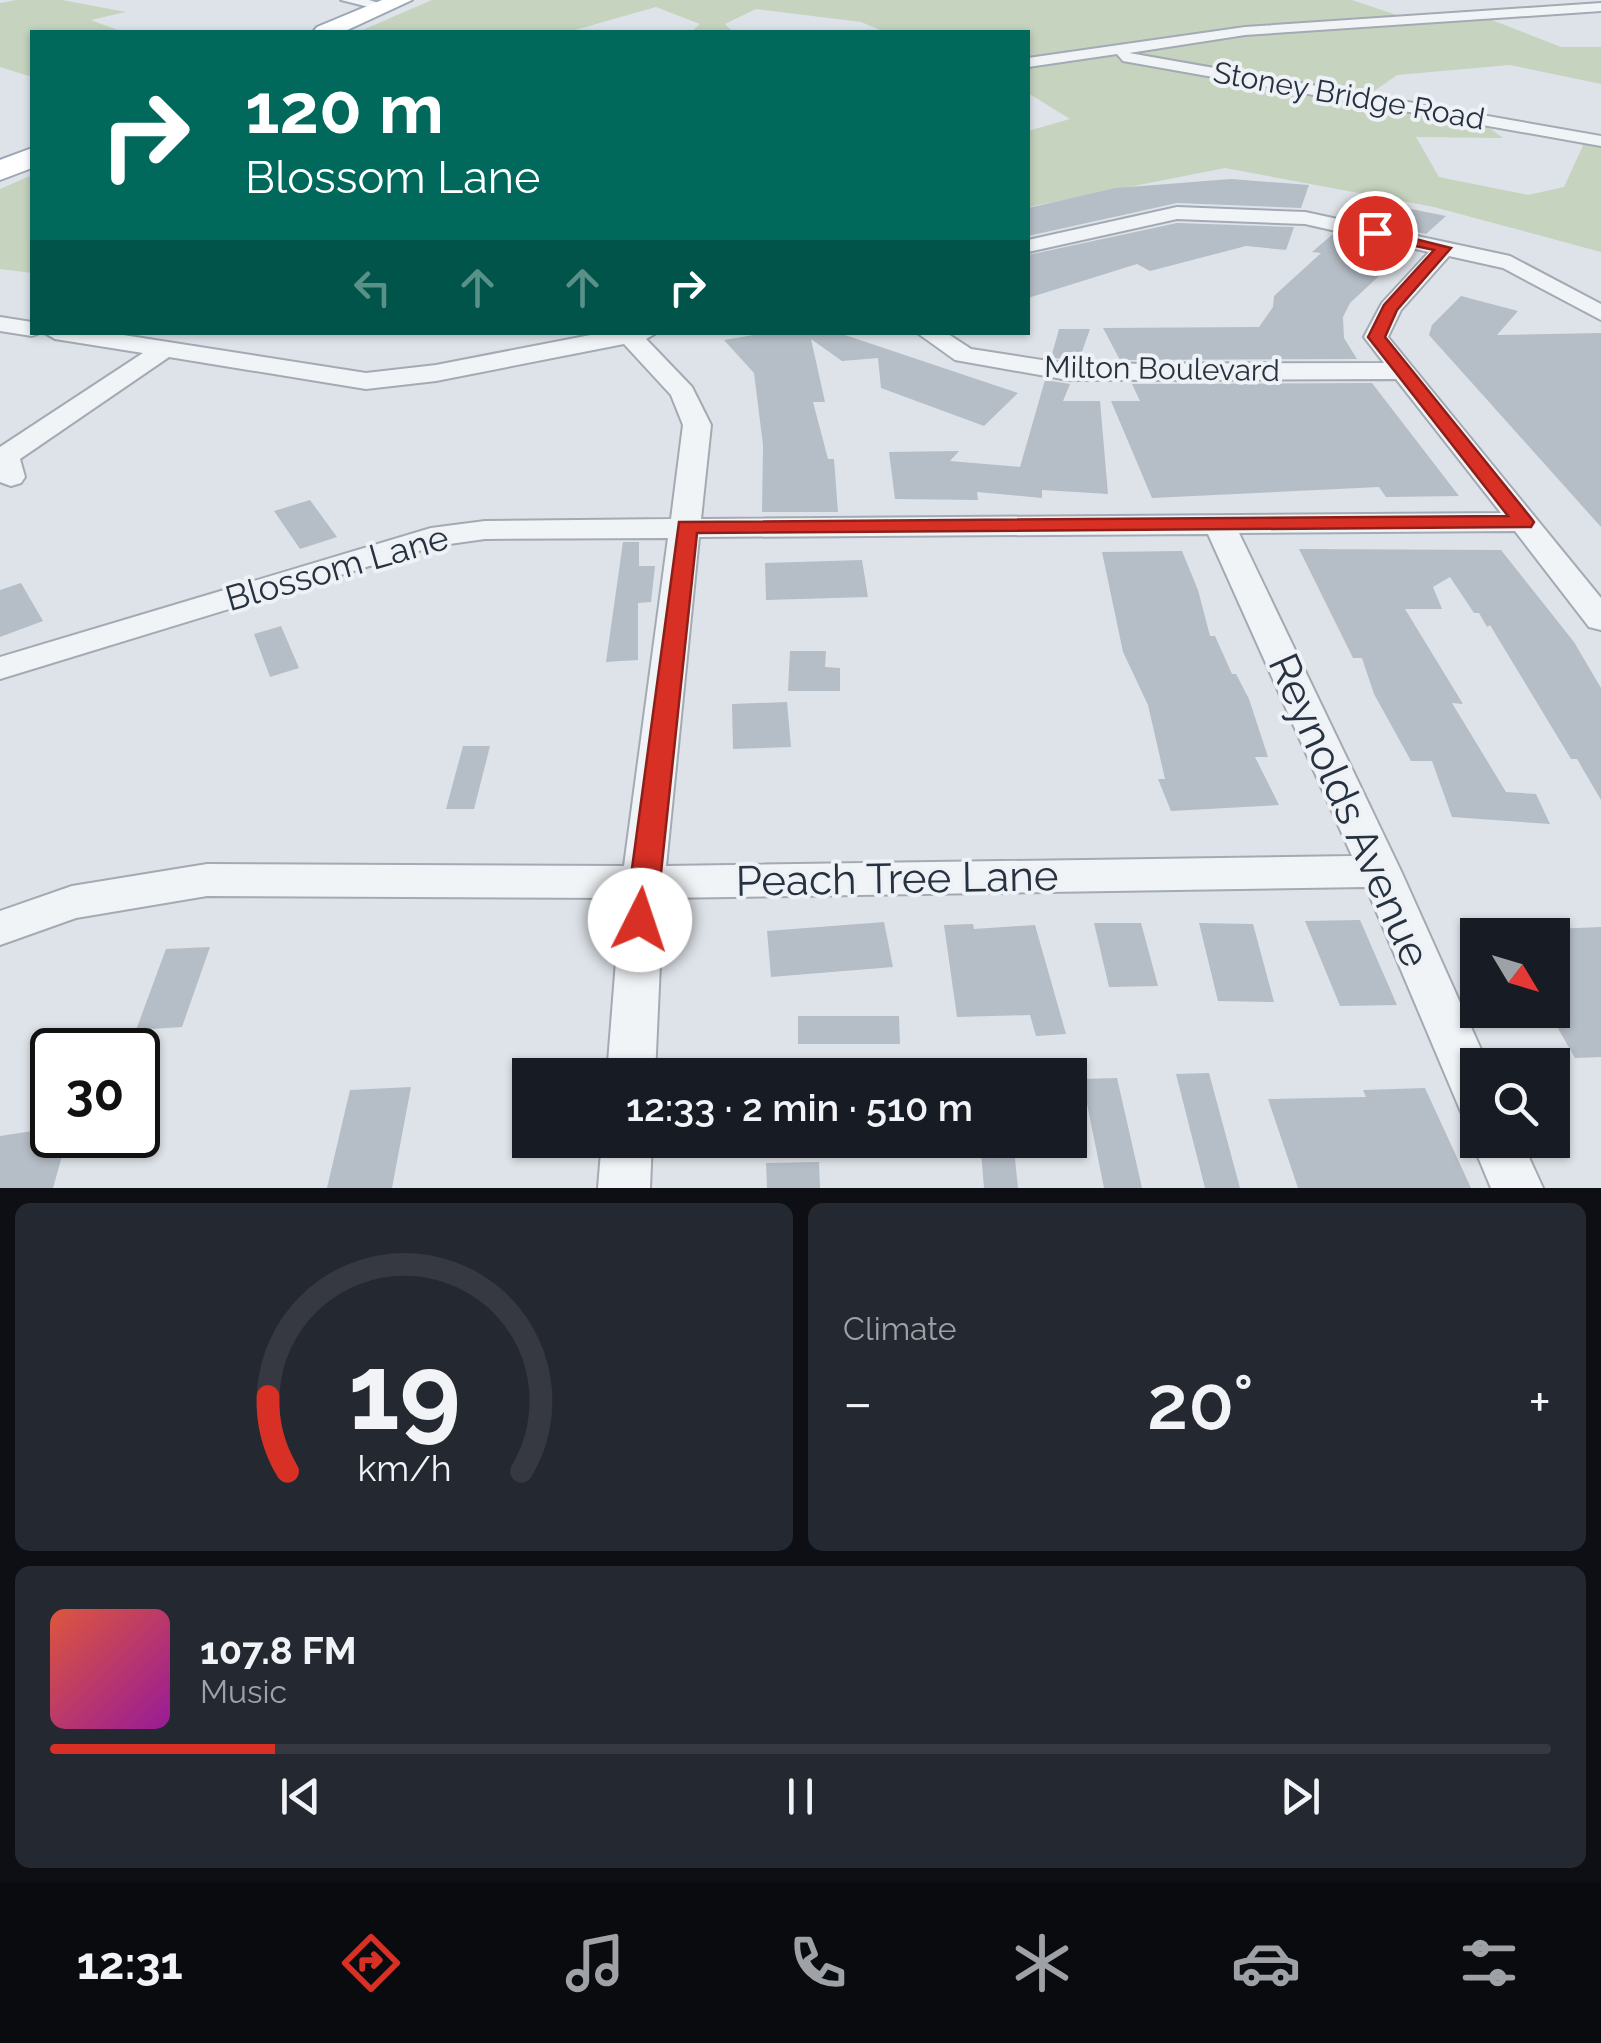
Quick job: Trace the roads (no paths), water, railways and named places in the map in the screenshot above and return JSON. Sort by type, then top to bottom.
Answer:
[{"type":"main road","points":[[330,30],[393,4]]},
{"type":"main road","points":[[0,171],[30,158]]},
{"type":"street","points":[[348,0],[393,4]]},
{"type":"street","points":[[1030,63],[1245,31],[1584,8],[1601,11]]},
{"type":"street","name":"Stoney Bridge Road","points":[[1098,52],[1601,141]]},
{"type":"street","points":[[1030,246],[1178,213],[1306,218],[1510,263],[1601,312]]},
{"type":"street","points":[[1444,248],[1390,308],[1376,337],[1601,620]]},
{"type":"street","points":[[0,324],[30,329]]},
{"type":"street","points":[[73,335],[366,382],[436,373],[633,335]]},
{"type":"street","points":[[632,1058],[643,882],[697,426],[683,393],[639,335]]},
{"type":"street","name":"Milton Boulevard","points":[[932,335],[964,356],[1068,372],[1404,370]]},
{"type":"street","points":[[11,477],[5,456],[164,350]]},
{"type":"street","name":"Blossom Lane","points":[[0,668],[430,537],[485,530],[1524,522]]},
{"type":"street","name":"Reynolds Avenue","points":[[1219,524],[1460,1056]]},
{"type":"street","name":"Peach Tree Lane","points":[[0,928],[72,902],[207,880],[643,882],[1380,872]]},
{"type":"street","points":[[624,1188],[626,1158]]},
{"type":"street","points":[[1504,1158],[1517,1188]]}]
